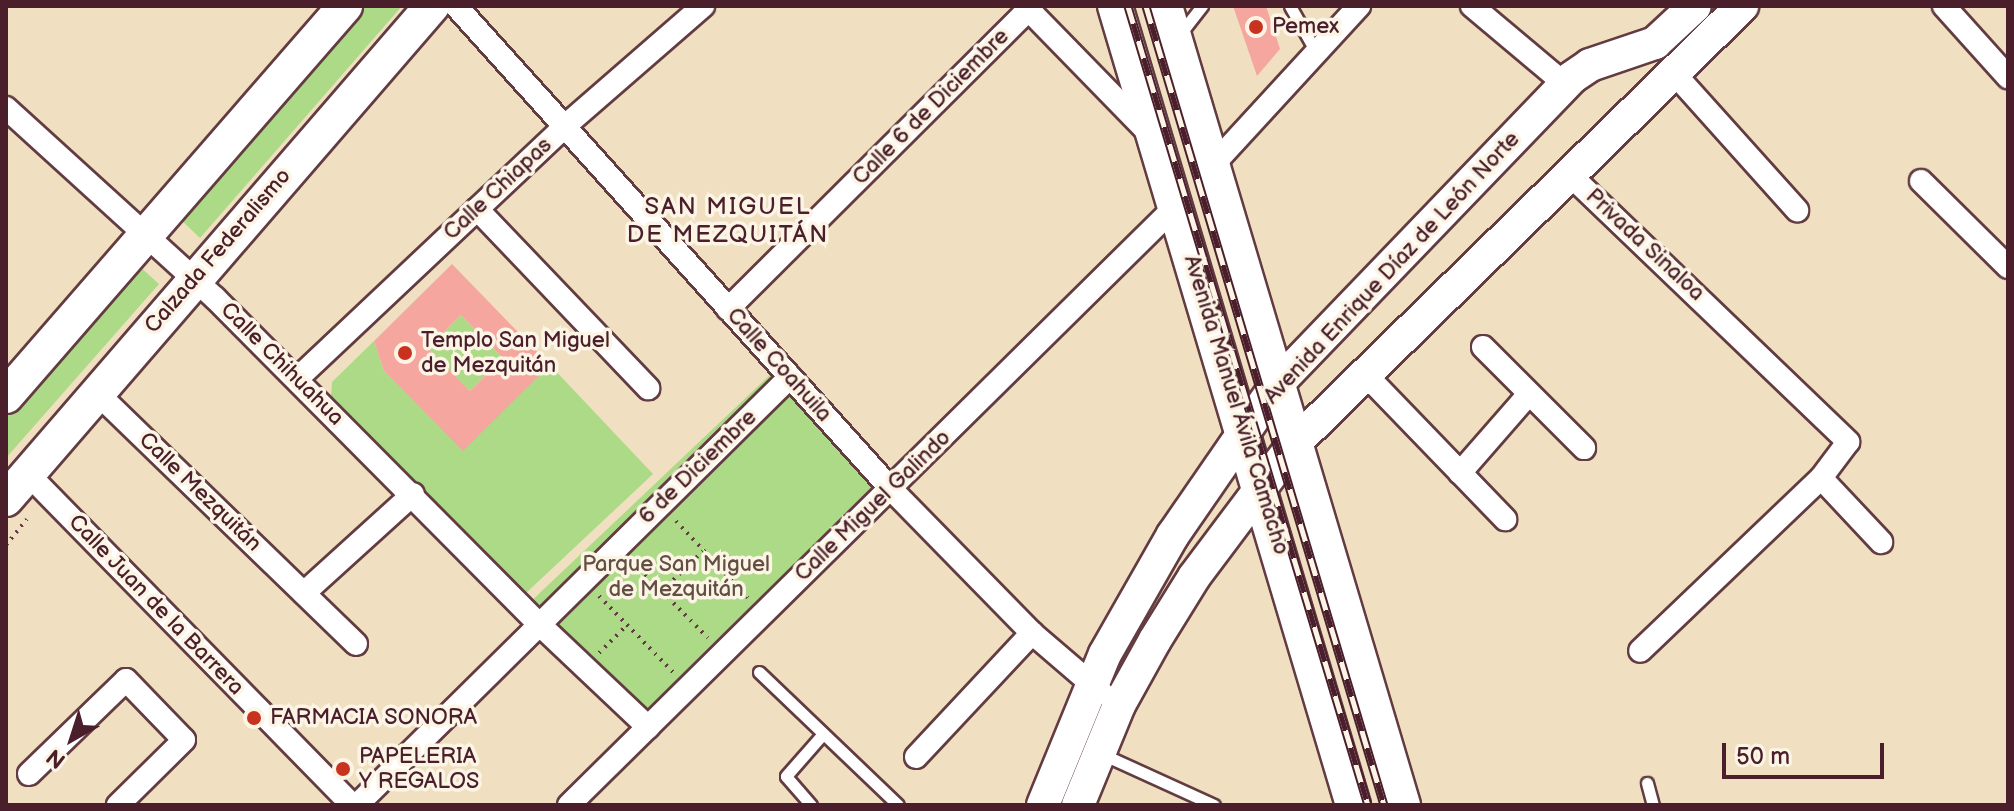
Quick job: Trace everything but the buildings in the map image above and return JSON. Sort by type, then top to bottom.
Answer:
[{"type":"main road","points":[[6,396],[345,6]]},
{"type":"main road","name":"Calzada Federalismo","points":[[16,486],[432,6]]},
{"type":"main road","name":"Avenida Manuel Ávila Camacho","points":[[1115,6],[1245,430],[1353,805]]},
{"type":"main road","name":"Avenida Manuel Ávila Camacho","points":[[1165,6],[1403,805]]},
{"type":"main road","name":"Avenida Enrique Díaz de León Norte","points":[[1043,805],[1092,686],[1173,535],[1278,383],[1565,84],[1590,65],[1655,43],[1695,6]]},
{"type":"main road","points":[[1078,805],[1119,705],[1194,577],[1294,444],[1742,6]]},
{"type":"street","name":"Calle Coahuila","points":[[456,6],[891,489],[1032,633],[1092,686],[1119,705]]},
{"type":"street","name":"Calle Chiapas","points":[[298,378],[565,126],[703,6]]},
{"type":"street","points":[[1211,167],[1359,6]]},
{"type":"street","points":[[1472,6],[1565,84]]},
{"type":"street","points":[[1944,6],[2008,77]]},
{"type":"street","points":[[1028,7],[1156,139]]},
{"type":"street","name":"Calle 6 de Diciembre","points":[[728,309],[1028,7]]},
{"type":"street","points":[[1673,72],[1797,210]]},
{"type":"street","name":"Calle Chihuahua","points":[[6,108],[194,278],[298,378],[537,622],[648,727]]},
{"type":"street","name":"Privada Sinaloa","points":[[1569,174],[1846,436],[1844,451],[1821,478]]},
{"type":"street","points":[[1921,181],[2008,267]]},
{"type":"street","name":"Calle Miguel Galindo","points":[[569,805],[1176,206]]},
{"type":"street","points":[[477,209],[648,388]]},
{"type":"street","points":[[1483,347],[1584,448]]},
{"type":"street","points":[[1365,374],[1505,519]]},
{"type":"street","name":"6 de Diciembre","points":[[537,622],[790,377]]},
{"type":"street","name":"Calle Mezquitán","points":[[96,392],[356,644]]},
{"type":"street","points":[[1460,473],[1529,394]]},
{"type":"street","points":[[1640,651],[1821,478],[1881,542]]},
{"type":"street","name":"Calle Juan de la Barrera","points":[[16,486],[355,805]]},
{"type":"street","points":[[304,593],[413,494]]},
{"type":"street","points":[[355,805],[537,622]]},
{"type":"street","points":[[916,757],[1032,633]]},
{"type":"street","points":[[29,774],[126,680],[184,740],[118,805]]},
{"type":"lane","points":[[1175,40],[1202,6]]},
{"type":"lane","points":[[1290,6],[1316,52]]},
{"type":"lane","points":[[759,672],[898,805]]},
{"type":"lane","points":[[811,805],[786,776],[822,735]]},
{"type":"lane","points":[[1099,753],[1214,805]]},
{"type":"lane","points":[[1647,783],[1653,805]]},
{"type":"path","points":[[660,504],[748,598]]},
{"type":"path","points":[[617,545],[708,638]]},
{"type":"path","points":[[662,591],[703,550]]},
{"type":"path","points":[[582,578],[673,672]]},
{"type":"path","points":[[597,654],[627,625]]},
{"type":"green space","points":[[366,6],[402,6],[200,238],[180,219]]},
{"type":"green space","points":[[138,265],[159,284],[6,458],[6,414]]},
{"type":"green space","points":[[461,315],[503,358],[470,391],[428,348]]},
{"type":"green space","points":[[374,341],[384,371],[463,450],[550,365],[653,474],[526,593],[331,396],[332,382]]},
{"type":"green space","name":"Parque San Miguel de Mezquitán","points":[[772,373],[878,490],[645,722],[526,606]]},
{"type":"railway","points":[[1128,6],[1368,805]]},
{"type":"railway","points":[[1146,6],[1384,805]]},
{"type":"place","name":"Pemex","points":[[1256,27]]},
{"type":"place","name":"Templo San Miguel de Mezquitán","points":[[405,353]]},
{"type":"place","name":"FARMACIA SONORA","points":[[254,718]]},
{"type":"place","name":"PAPELERIA Y REGALOS","points":[[343,769]]},
{"type":"district","name":"SAN MIGUEL DE MEZQUITÁN","points":[[728,221]]}]
